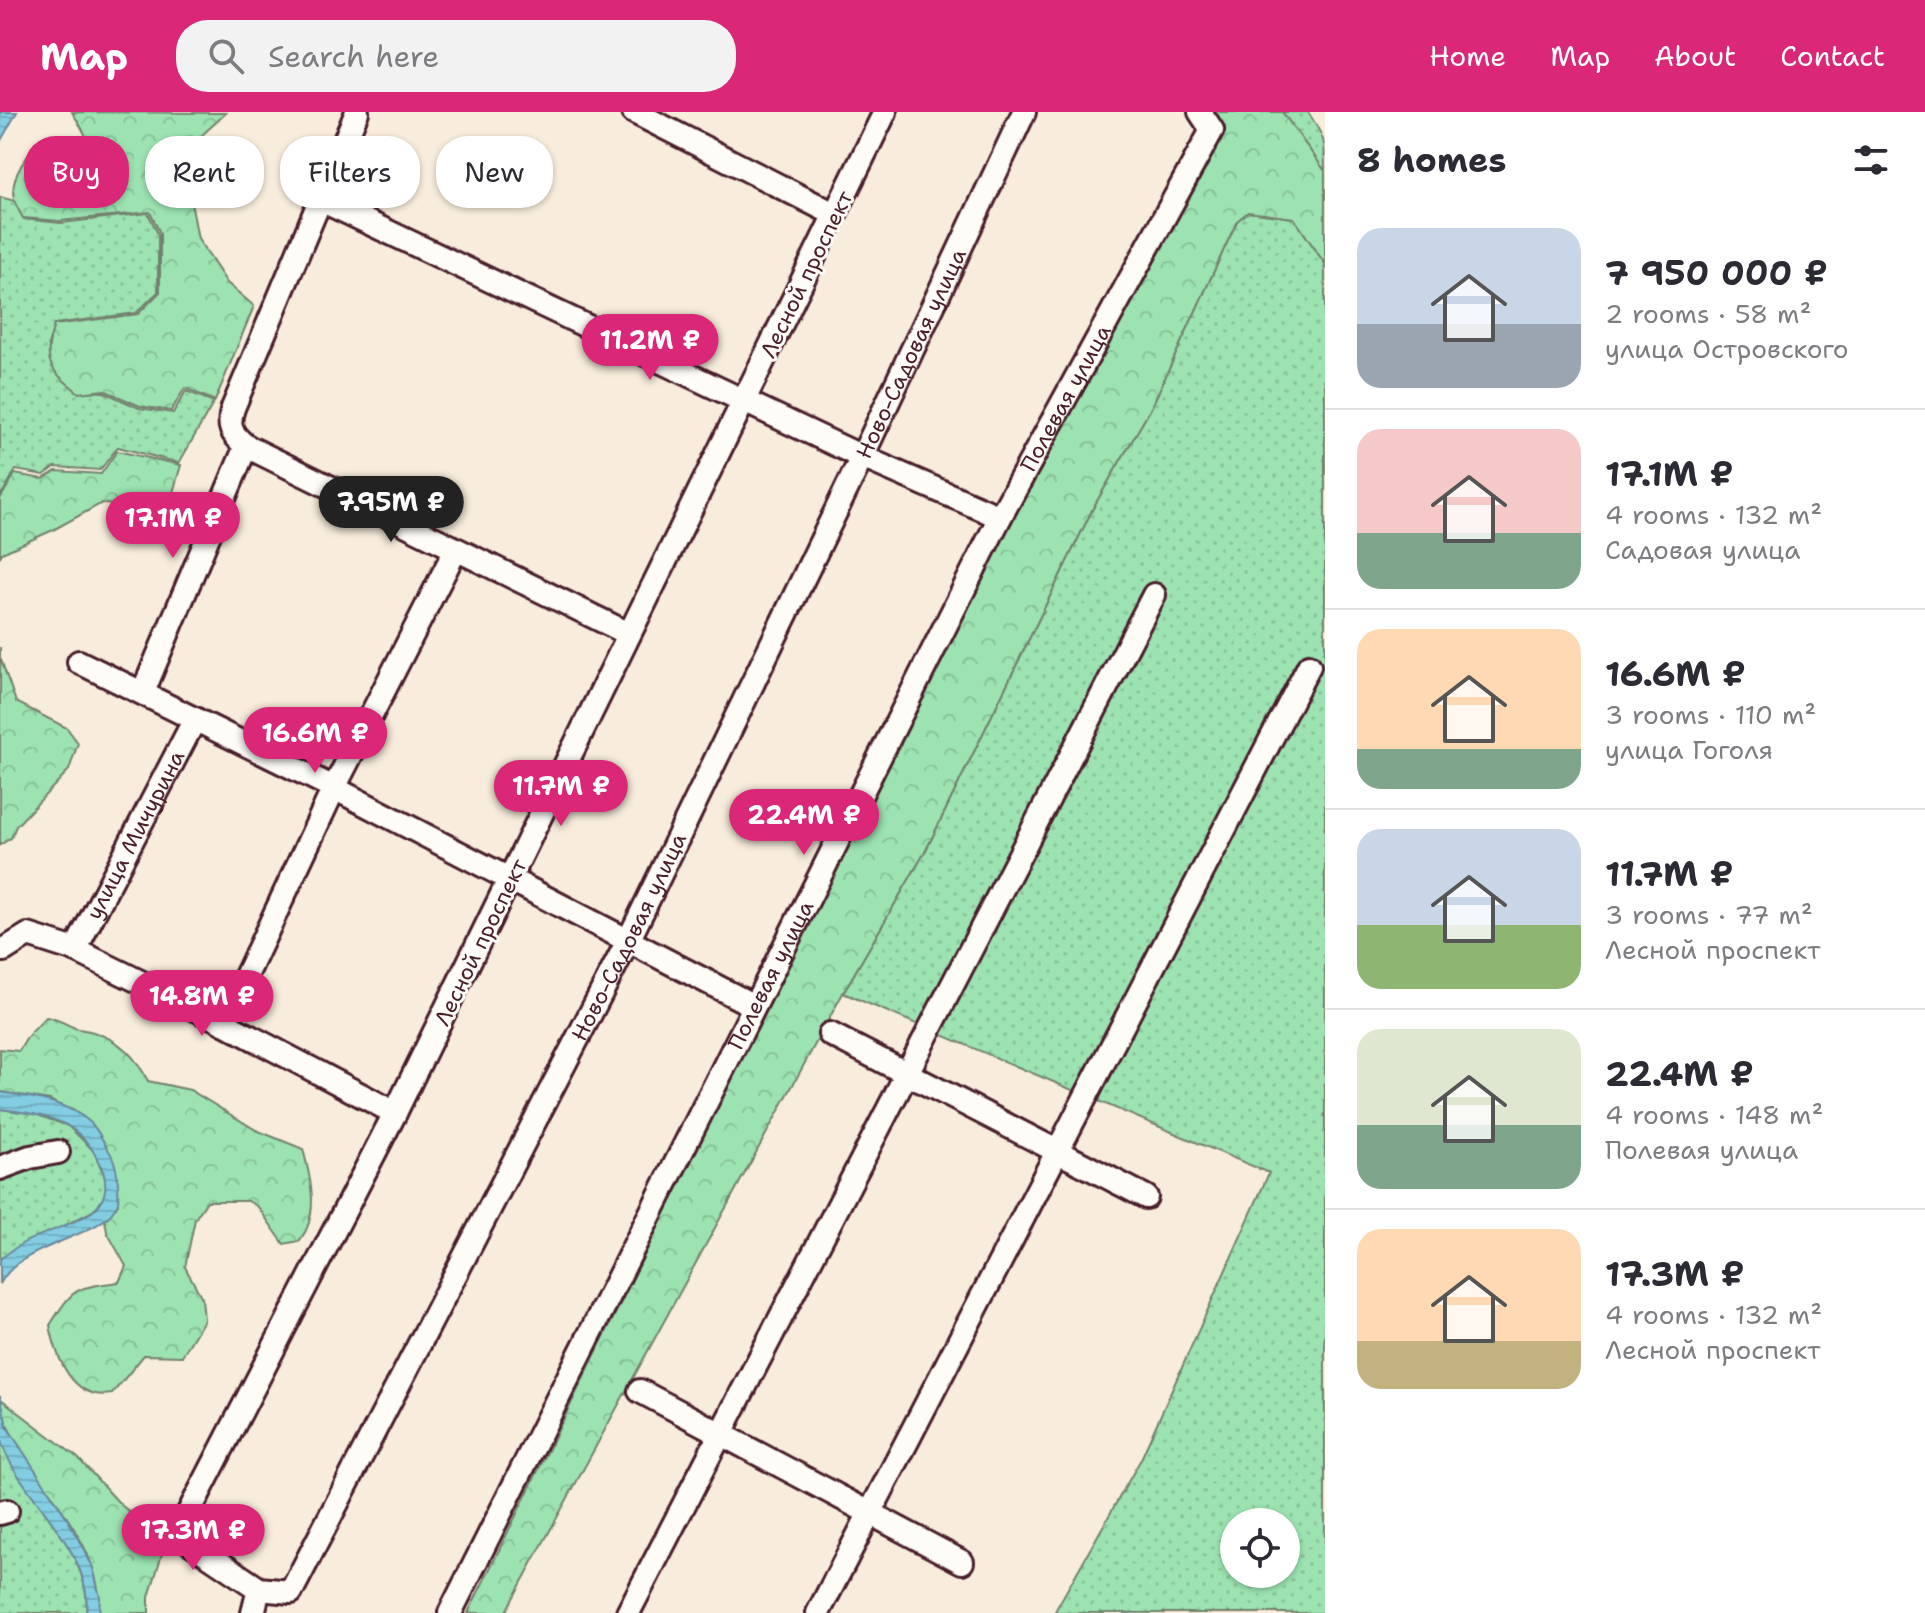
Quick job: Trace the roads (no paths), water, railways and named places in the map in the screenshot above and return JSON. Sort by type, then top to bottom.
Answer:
[{"type":"street","points":[[347,136],[357,112]]},
{"type":"street","points":[[634,112],[834,214]]},
{"type":"street","name":"Лесной проспект","points":[[259,1589],[189,1542],[186,1518],[395,1113],[885,112]]},
{"type":"street","name":"Ново-Садовая улица","points":[[259,1589],[291,1592],[629,939],[862,457],[1024,112]]},
{"type":"street","name":"Полевая улица","points":[[450,1613],[1000,517],[1206,121]]},
{"type":"street","points":[[318,208],[233,408],[229,422],[232,435],[246,446],[455,551],[629,634]]},
{"type":"street","points":[[338,208],[862,457],[1000,517]]},
{"type":"street","points":[[143,692],[246,446]]},
{"type":"street","points":[[224,1023],[334,788],[455,551]]},
{"type":"street","points":[[628,1613],[1154,595]]},
{"type":"street","points":[[79,662],[334,788],[754,1006]]},
{"type":"street","points":[[818,1613],[1309,666]]},
{"type":"street","name":"улица Мичурина","points":[[75,950],[195,719]]},
{"type":"street","points":[[4,950],[28,935],[75,950],[224,1023],[395,1113]]},
{"type":"street","points":[[830,1034],[1146,1197]]},
{"type":"street","points":[[0,1168],[30,1157],[58,1152]]},
{"type":"street","points":[[640,1391],[962,1562]]},
{"type":"street","points":[[253,1613],[259,1589]]},
{"type":"water","points":[[0,112],[17,112],[0,142]]},
{"type":"water","points":[[0,1092],[60,1105],[91,1123],[114,1161],[118,1202],[111,1214],[98,1224],[26,1258],[0,1284],[0,1259],[25,1242],[93,1211],[102,1201],[105,1189],[104,1177],[94,1152],[76,1132],[50,1118],[0,1109]]},
{"type":"water","points":[[0,1395],[7,1427],[67,1518],[92,1565],[100,1597],[99,1613],[86,1613],[86,1589],[67,1544],[8,1459],[0,1438]]}]
